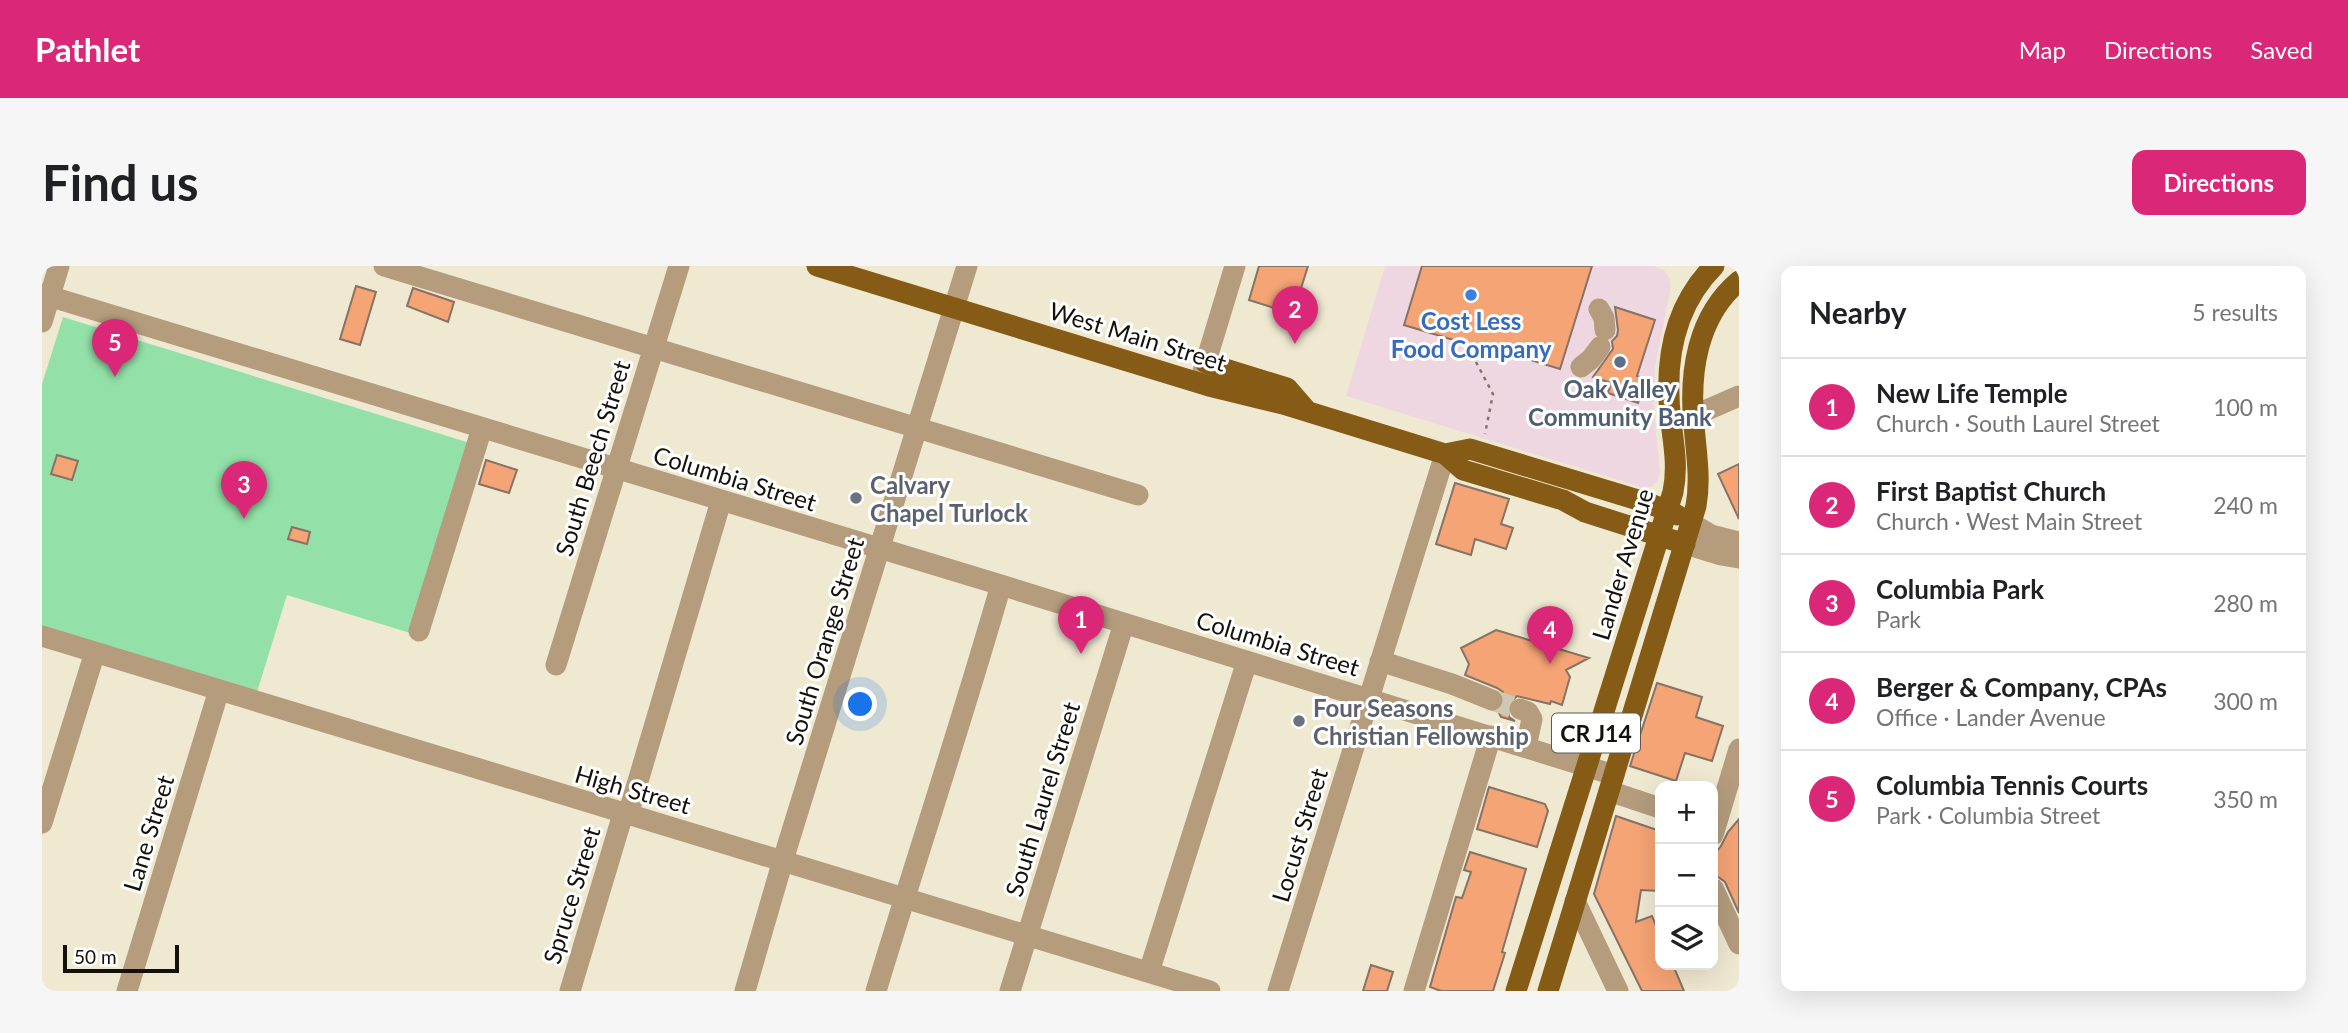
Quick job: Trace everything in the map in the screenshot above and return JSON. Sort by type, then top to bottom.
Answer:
[{"type":"main road","name":"West Main Street","points":[[817,266],[955,308],[1202,373],[1309,412],[1445,454],[1463,470],[1563,500],[1585,512],[1660,535],[1688,533]]},
{"type":"main road","name":"Lander Avenue","points":[[1516,991],[1667,510],[1676,475],[1668,388],[1671,348],[1682,311],[1706,268]]},
{"type":"main road","name":"CR J14","points":[[1548,991],[1688,533],[1698,484],[1693,416],[1694,371],[1699,343],[1712,313],[1734,286]]},
{"type":"main road","name":"West Main Street","points":[[1445,454],[1470,449],[1667,510],[1688,533]]},
{"type":"street","points":[[42,322],[46,295],[59,266]]},
{"type":"street","points":[[384,266],[1138,495]]},
{"type":"street","name":"South Beech Street","points":[[556,666],[679,266]]},
{"type":"street","name":"South Orange Street","points":[[745,991],[967,266]]},
{"type":"street","points":[[1202,373],[1235,266]]},
{"type":"street","name":"Columbia Street","points":[[46,295],[1586,766],[1611,783],[1655,805]]},
{"type":"street","points":[[1581,367],[1591,359],[1602,339],[1604,318],[1599,309]]},
{"type":"street","points":[[1693,416],[1739,396]]},
{"type":"street","points":[[419,631],[482,428]]},
{"type":"street","name":"Locust Street","points":[[1278,991],[1445,454]]},
{"type":"street","name":"Spruce Street","points":[[570,991],[721,501]]},
{"type":"street","name":"West Main Street","points":[[1688,533],[1739,542]]},
{"type":"street","name":"West Main Street","points":[[1688,533],[1721,555],[1739,558]]},
{"type":"street","points":[[876,991],[960,716],[973,684],[1001,585]]},
{"type":"street","name":"South Laurel Street","points":[[1010,991],[1124,623]]},
{"type":"street","name":"High Street","points":[[42,636],[1210,991]]},
{"type":"street","points":[[42,823],[95,652]]},
{"type":"street","points":[[1149,972],[1247,661]]},
{"type":"street","points":[[1380,661],[1492,700]]},
{"type":"street","name":"Lane Street","points":[[127,991],[219,690]]},
{"type":"street","points":[[1520,709],[1530,714],[1532,719],[1526,747]]},
{"type":"street","points":[[1414,991],[1491,736]]},
{"type":"street","points":[[1718,818],[1735,774],[1739,749]]},
{"type":"street","points":[[1718,899],[1739,944]]},
{"type":"street","points":[[1576,901],[1618,991]]},
{"type":"path","points":[[1468,346],[1493,394],[1484,436]]},
{"type":"shaded area","points":[[1385,266],[1654,266],[1664,270],[1671,286],[1655,367],[1654,413],[1660,472],[1657,482],[1651,487],[1641,487],[1346,396]]},
{"type":"green space","points":[[63,317],[470,443],[410,633],[287,595],[257,692],[42,626],[42,384]]},
{"type":"building","points":[[1259,266],[1308,266],[1293,314],[1249,300]]},
{"type":"building","name":"Cost Less Food Company","points":[[1422,266],[1592,266],[1560,369],[1404,325]]},
{"type":"building","points":[[356,286],[376,292],[360,345],[340,339]]},
{"type":"building","points":[[413,288],[454,302],[448,322],[407,306]]},
{"type":"building","name":"Oak Valley Community Bank","points":[[1615,307],[1655,320],[1637,376],[1645,379],[1638,403],[1608,393],[1611,383],[1593,377],[1613,349],[1612,341],[1618,330]]},
{"type":"building","points":[[57,455],[78,461],[72,480],[51,474]]},
{"type":"building","points":[[486,460],[517,470],[509,493],[479,484]]},
{"type":"building","points":[[1739,464],[1739,519],[1718,474]]},
{"type":"building","points":[[1455,483],[1509,499],[1501,524],[1513,528],[1506,549],[1475,539],[1471,555],[1436,544]]},
{"type":"building","points":[[292,527],[310,532],[307,544],[288,539]]},
{"type":"building","points":[[1496,630],[1589,658],[1566,670],[1570,677],[1562,705],[1517,696],[1508,705],[1509,717],[1515,721],[1501,717],[1498,711],[1504,704],[1503,692],[1465,675],[1469,664],[1461,648]]},
{"type":"building","points":[[1657,683],[1702,697],[1696,717],[1723,726],[1712,761],[1685,753],[1676,781],[1630,766]]},
{"type":"building","points":[[1489,787],[1545,804],[1548,811],[1537,847],[1477,829]]},
{"type":"building","points":[[1616,816],[1655,829],[1655,891],[1641,890],[1636,922],[1652,916],[1655,923],[1655,970],[1675,970],[1684,991],[1642,991],[1594,894]]},
{"type":"building","points":[[1739,819],[1739,913],[1725,882],[1718,877],[1718,850]]},
{"type":"building","points":[[1470,852],[1526,869],[1493,991],[1441,991],[1430,987],[1456,897],[1462,898],[1471,872],[1464,870]]},
{"type":"building","points":[[1371,965],[1393,972],[1387,991],[1363,991]]},
{"type":"tunnel","points":[[1492,700],[1520,709]]},
{"type":"place","name":"Cost Less Food Company","points":[[1471,295]]},
{"type":"place","name":"First Baptist Church","points":[[1295,344]]},
{"type":"place","name":"Oak Valley Community Bank","points":[[1620,362]]},
{"type":"place","name":"Columbia Tennis Courts","points":[[115,377]]},
{"type":"place","name":"Calvary Chapel Turlock","points":[[856,498]]},
{"type":"place","name":"Columbia Park","points":[[244,519]]},
{"type":"place","name":"New Life Temple","points":[[1081,654]]},
{"type":"place","name":"Berger & Company, CPAs","points":[[1550,664]]},
{"type":"place","name":"Four Seasons Christian Fellowship","points":[[1299,721]]}]
